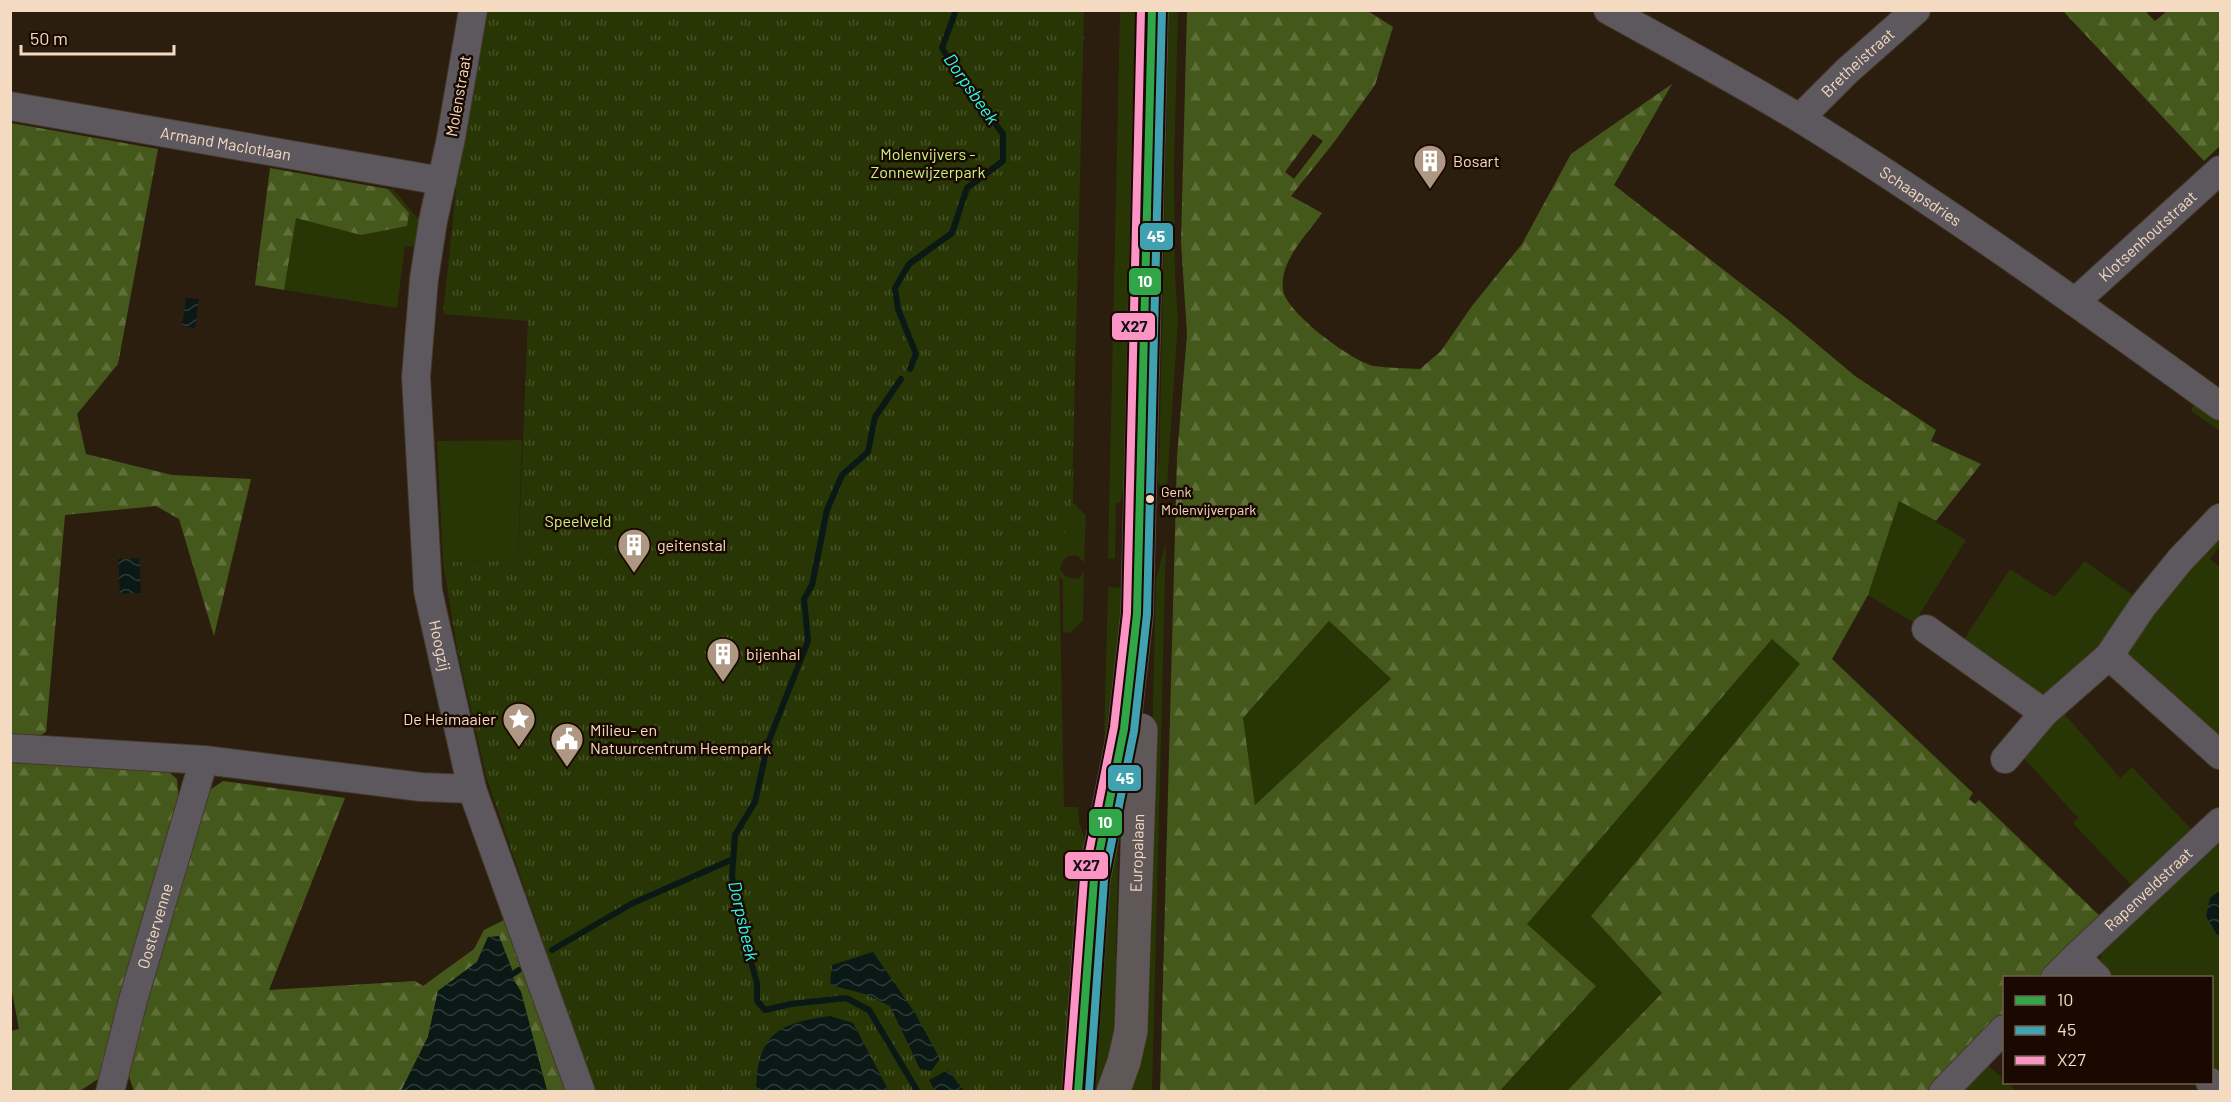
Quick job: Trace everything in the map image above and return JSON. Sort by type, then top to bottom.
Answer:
[{"type":"main road","name":"Europalaan","points":[[1078,1092],[1092,901],[1124,729],[1137,614],[1152,10]]},
{"type":"main road","name":"Europalaan","points":[[1113,1092],[1124,1062],[1131,1031],[1143,661],[1137,614]]},
{"type":"street","name":"Molenstraat","points":[[442,181],[473,10]]},
{"type":"street","name":"Schaapsdries","points":[[1608,10],[1800,118],[2075,302],[2220,406]]},
{"type":"street","name":"Bretheistraat","points":[[1800,118],[1847,71],[1916,10]]},
{"type":"street","name":"Armand Maclotlaan","points":[[10,106],[442,181]]},
{"type":"street","name":"Klotsenhoutstraat","points":[[2075,302],[2220,170]]},
{"type":"street","name":"Hoogzij","points":[[442,181],[424,279],[416,377],[428,591],[472,789],[581,1092]]},
{"type":"street","points":[[2005,759],[2044,713],[2109,656],[2148,599],[2180,560],[2220,518]]},
{"type":"street","points":[[1926,629],[2044,713]]},
{"type":"street","points":[[2109,656],[2220,755]]},
{"type":"street","points":[[10,748],[204,760],[421,787],[472,789]]},
{"type":"street","name":"Oostervenne","points":[[110,1092],[133,1000],[204,760]]},
{"type":"street","name":"Rapenveldstraat","points":[[2057,976],[2220,822]]},
{"type":"street","points":[[2076,957],[2095,976]]},
{"type":"street","points":[[1943,1092],[2003,1030]]},
{"type":"green space","points":[[484,11],[1084,11],[1072,499],[1059,562],[1064,807],[1078,807],[1079,823],[1086,843],[1063,1091],[594,1091],[486,776],[457,648],[443,562],[518,561],[528,321],[443,314],[458,173]]},
{"type":"green space","points":[[1120,11],[1138,11],[1128,469],[1120,503],[1116,503],[1115,559],[1108,558]]},
{"type":"green space","points":[[1169,11],[1178,11],[1174,168],[1175,276],[1178,321],[1167,486],[1160,486],[1151,465],[1159,465]]},
{"type":"green space","points":[[1187,11],[1368,11],[1393,27],[1375,85],[1335,141],[1291,196],[1322,213],[1295,249],[1285,269],[1283,279],[1283,290],[1287,300],[1308,323],[1351,356],[1374,366],[1420,369],[1441,351],[1472,306],[1522,244],[1571,154],[1672,84],[1614,185],[1787,319],[1855,376],[1936,430],[1931,441],[1981,464],[1936,521],[1899,501],[1868,595],[1832,659],[1973,793],[1969,799],[1975,804],[1979,800],[2102,918],[2044,976],[2003,976],[2003,1018],[1932,1091],[1567,1091],[1662,993],[1591,916],[1800,664],[1772,639],[1527,924],[1596,986],[1500,1091],[1160,1092],[1177,457],[1187,334],[1181,242]],"holes":[[[1313,134],[1323,141],[1294,179],[1285,172]],[[1329,621],[1391,679],[1255,805],[1243,718]]]},
{"type":"green space","points":[[2063,11],[2145,11],[2155,21],[2167,11],[2220,11],[2220,146],[2204,161]]},
{"type":"green space","points":[[11,123],[158,149],[118,364],[77,414],[86,454],[172,475],[251,479],[214,636],[179,519],[156,506],[65,515],[46,732],[26,743],[11,743]]},
{"type":"green space","points":[[270,168],[388,189],[409,213],[407,226],[361,235],[296,218],[284,290],[255,285]]},
{"type":"green space","points":[[388,189],[393,189],[420,221],[417,248],[405,246],[397,308],[284,290],[295,217],[361,235],[409,213]]},
{"type":"green space","points":[[2195,400],[2220,419],[2220,431],[2191,411]]},
{"type":"green space","points":[[522,440],[518,561],[443,562],[437,441]]},
{"type":"green space","points":[[940,459],[1063,485],[1074,468],[1073,502],[1086,516],[1084,563],[1078,556],[1068,556],[1060,569],[1066,576],[1073,579],[1079,578],[1084,571],[1083,620],[1070,633],[1063,632],[1063,580]]},
{"type":"green space","points":[[1899,500],[1966,540],[1914,623],[1868,595]]},
{"type":"green space","points":[[2220,529],[2220,546],[2210,559],[2220,567],[2220,743],[2131,664],[2127,652],[2130,639]]},
{"type":"green space","points":[[1166,542],[1152,1091],[1121,1092],[1151,785],[1156,580]]},
{"type":"green space","points":[[2085,561],[2133,595],[2155,568],[2108,642],[2049,694],[2037,694],[1964,639],[2010,569],[2054,597]]},
{"type":"green space","points":[[1108,587],[1125,588],[1102,814]]},
{"type":"green space","points":[[1329,621],[1391,680],[1255,805],[1243,718]]},
{"type":"green space","points":[[1772,639],[1801,664],[1591,916],[1662,993],[1567,1091],[1500,1092],[1596,986],[1526,924]]},
{"type":"green space","points":[[2062,711],[2120,778],[2132,767],[2196,834],[2131,885],[2073,823],[2078,818],[2022,756]]},
{"type":"green space","points":[[11,763],[164,768],[177,779],[179,802],[104,1075],[80,1091],[11,1092],[11,1031],[19,1029],[10,981]]},
{"type":"green space","points":[[223,781],[345,798],[269,990],[415,981],[423,986],[474,949],[484,930],[504,920],[567,1091],[547,1091],[521,992],[488,937],[477,962],[438,991],[428,1037],[401,1091],[134,1091],[126,1068],[204,794]]},
{"type":"green space","points":[[1119,819],[1116,954],[1126,954],[1122,1025],[1105,1091],[1090,1092],[1101,889]]},
{"type":"green space","points":[[2220,836],[2220,1081],[2213,1073],[2213,976],[2110,976],[2100,959],[2104,944]]},
{"type":"green space","points":[[1984,1062],[2003,1079],[2003,1084],[2009,1084],[2017,1091],[1956,1092]]},
{"type":"water","points":[[186,298],[199,299],[195,328],[182,326]]},
{"type":"water","points":[[139,558],[141,593],[120,594],[118,559]]},
{"type":"water","points":[[2220,890],[2220,940],[2206,916],[2210,898]]},
{"type":"water","points":[[499,936],[512,969],[511,975],[521,992],[547,1091],[401,1091],[428,1037],[438,991],[477,962],[488,937]]},
{"type":"water","points":[[873,952],[915,1013],[940,1059],[931,1071],[920,1069],[890,1006],[865,994],[830,985],[832,965]]},
{"type":"water","points":[[830,1016],[853,1023],[889,1091],[756,1091],[761,1057],[766,1045],[774,1035],[796,1023]]},
{"type":"water","points":[[948,1070],[964,1091],[935,1091],[929,1080]]},
{"type":"waterway","name":"Dorpsbeek","points":[[910,369],[916,354],[898,309],[895,288],[909,264],[952,233],[967,188],[1003,161],[1003,134],[958,75],[942,48],[956,10]]},
{"type":"waterway","name":"Dorpsbeek","points":[[901,379],[875,417],[868,452],[842,475],[827,510],[812,585],[804,599],[808,641],[768,743],[755,802],[735,835],[732,876],[742,930],[757,983],[757,1001],[765,1010],[791,1004],[846,998],[869,1010],[918,1092]]},
{"type":"waterway","points":[[552,950],[631,904],[733,859]]},
{"type":"waterway","points":[[511,975],[519,970]]},
{"type":"transit line","name":"X27","points":[[1068,1091],[1084,878],[1114,727],[1127,613],[1141,10]]},
{"type":"transit line","name":"10","points":[[1078,1092],[1094,879],[1124,729],[1137,614],[1152,10]]},
{"type":"transit line","name":"45","points":[[1089,1092],[1104,880],[1134,731],[1147,614],[1162,10]]},
{"type":"place","name":"Bosart","points":[[1430,190]]},
{"type":"place","name":"Genk Molenvijverpark","points":[[1150,499]]},
{"type":"place","name":"geitenstal","points":[[634,574]]},
{"type":"place","name":"bijenhal","points":[[723,683]]},
{"type":"place","name":"De Heimaaier","points":[[519,748]]},
{"type":"place","name":"Milieu- en Natuurcentrum Heempark","points":[[567,768]]},
{"type":"park label","name":"Molenvijvers - Zonnewijzerpark","points":[[928,163]]},
{"type":"park label","name":"Speelveld","points":[[578,521]]}]
